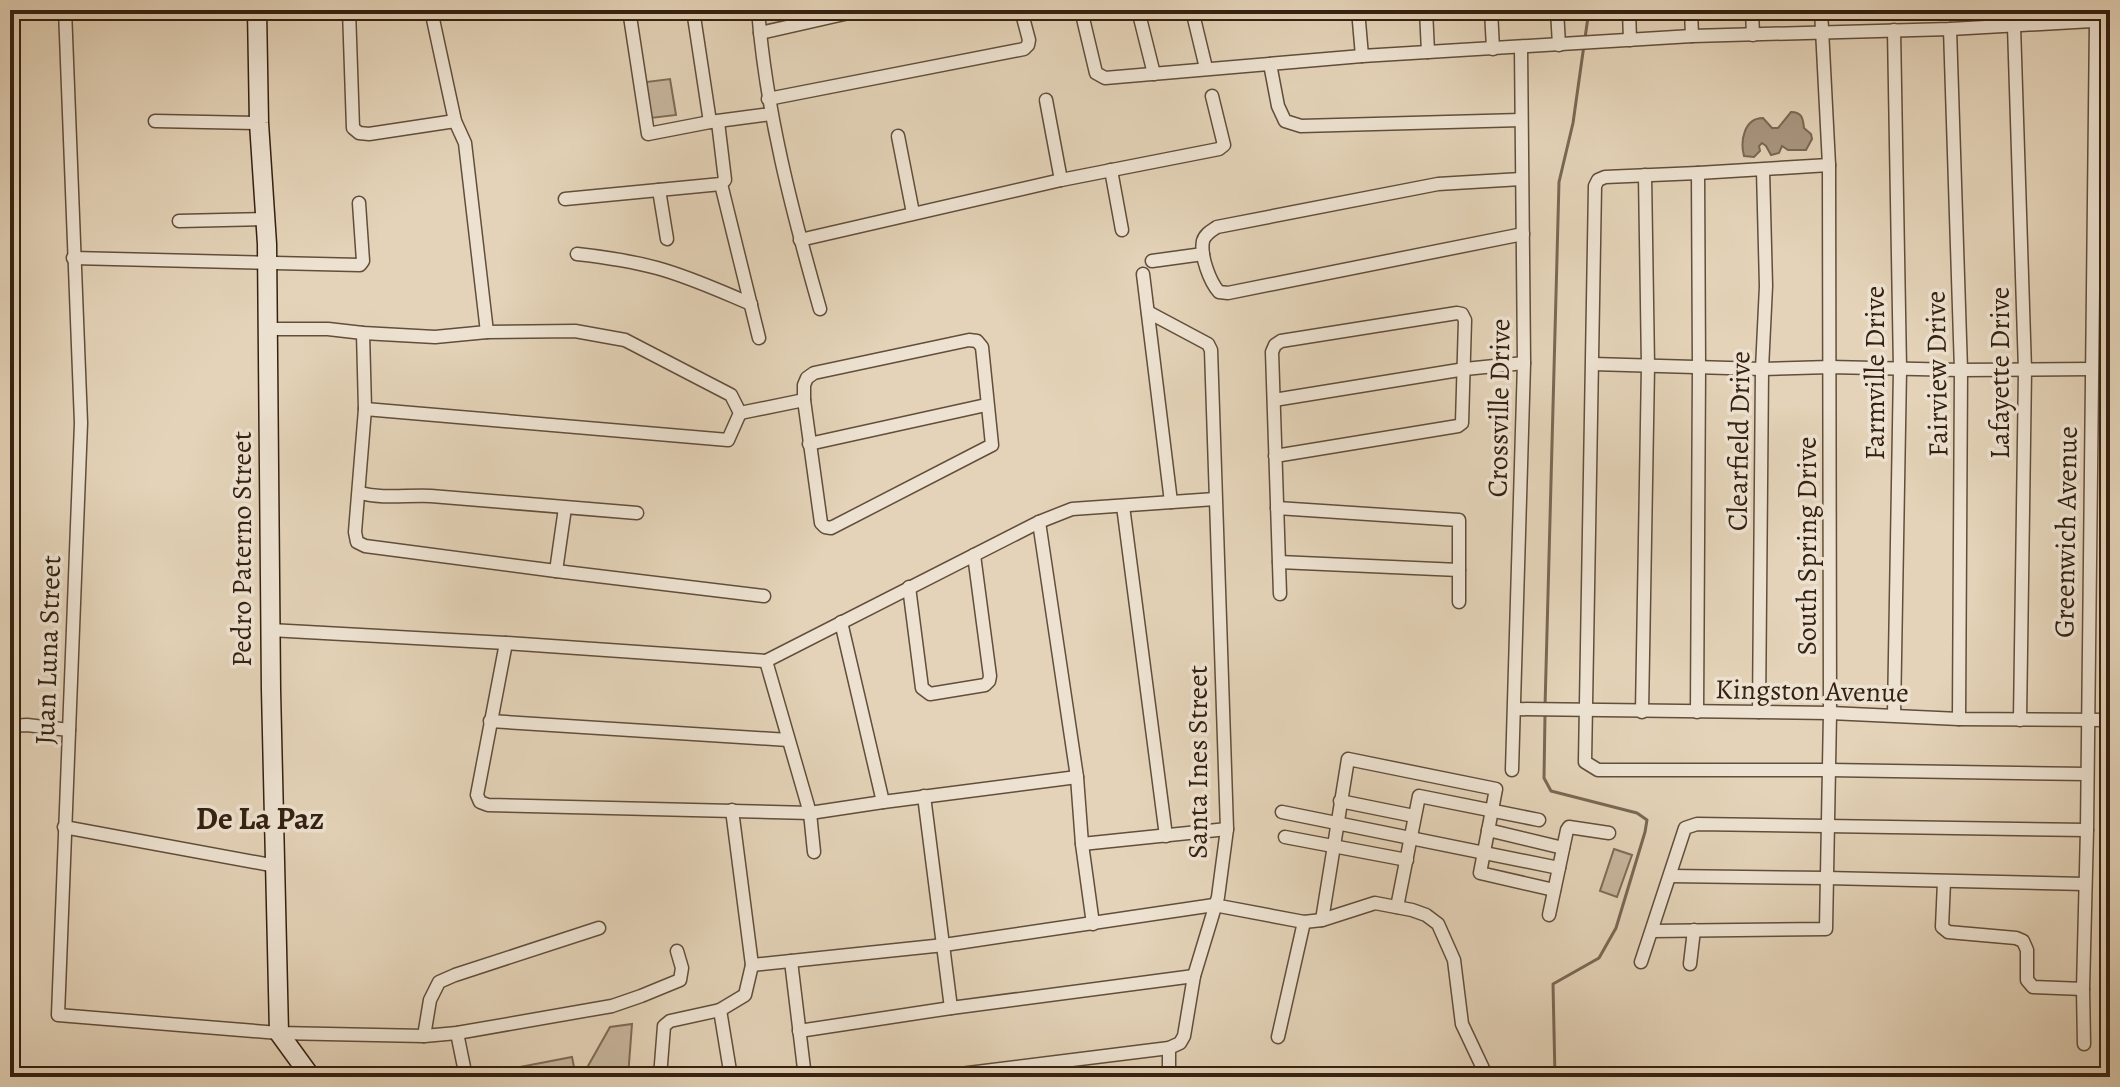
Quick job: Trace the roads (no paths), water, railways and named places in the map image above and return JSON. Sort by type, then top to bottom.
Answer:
[{"type":"street","name":"Juan Luna Street","points":[[65,10],[81,423],[58,1015],[279,1033],[424,1036],[457,1033],[612,1006],[641,996],[680,980],[682,968],[677,951]]},
{"type":"street","name":"Pedro Paterno Street","points":[[257,10],[259,123],[267,262],[270,630],[279,1033]]},
{"type":"street","points":[[349,10],[353,128],[359,133],[369,134],[455,121]]},
{"type":"street","points":[[431,10],[455,121],[465,143],[487,332]]},
{"type":"street","points":[[629,10],[648,134],[771,114]]},
{"type":"street","points":[[565,199],[721,184],[725,180],[693,10]]},
{"type":"street","points":[[758,10],[771,114],[800,240],[820,309]]},
{"type":"street","points":[[760,33],[862,10]]},
{"type":"street","points":[[768,99],[1024,49],[1029,40],[1021,10]]},
{"type":"street","points":[[1081,10],[1096,73],[1105,78],[1362,56],[1692,36],[2014,26],[2065,16],[2110,20]]},
{"type":"street","points":[[1138,10],[1154,74]]},
{"type":"street","points":[[1192,10],[1206,68]]},
{"type":"street","points":[[1358,10],[1362,56]]},
{"type":"street","points":[[1426,10],[1428,52]]},
{"type":"street","points":[[1491,10],[1493,49]]},
{"type":"street","points":[[1557,10],[1559,45]]},
{"type":"street","points":[[1629,10],[1630,40]]},
{"type":"street","points":[[1691,10],[1692,36]]},
{"type":"street","points":[[1752,10],[1753,35]]},
{"type":"street","name":"South Spring Drive","points":[[1652,931],[1826,929],[1830,713],[1829,165],[1821,10]]},
{"type":"street","name":"Greenwich Avenue","points":[[2084,1044],[2096,21]]},
{"type":"street","name":"Lafayette Drive","points":[[2014,26],[2025,370],[2020,720]]},
{"type":"street","name":"Fairview Drive","points":[[1950,29],[1961,370],[1959,719]]},
{"type":"street","name":"Farmville Drive","points":[[1894,30],[1900,369],[1894,715]]},
{"type":"street","name":"Crossville Drive","points":[[1512,770],[1524,363],[1521,47]]},
{"type":"street","points":[[1270,64],[1278,106],[1285,121],[1301,126],[1521,120]]},
{"type":"street","points":[[800,240],[1061,180],[1223,148],[1212,96]]},
{"type":"street","points":[[1046,100],[1061,180]]},
{"type":"street","points":[[155,121],[259,123]]},
{"type":"street","points":[[898,136],[913,213]]},
{"type":"street","points":[[1829,165],[1605,177],[1598,180],[1595,186],[1585,762],[1598,770],[2087,774]]},
{"type":"street","points":[[1111,170],[1122,230]]},
{"type":"street","name":"Clearfield Drive","points":[[1759,712],[1762,369],[1766,286],[1763,170]]},
{"type":"street","points":[[1697,712],[1698,173]]},
{"type":"street","points":[[1642,712],[1648,366],[1645,175]]},
{"type":"street","points":[[1521,179],[1438,184],[1217,227],[1203,241],[1203,254],[1213,285],[1219,292],[1228,293],[1523,234]]},
{"type":"street","points":[[721,184],[759,338]]},
{"type":"street","points":[[659,190],[667,239]]},
{"type":"street","points":[[73,258],[360,265],[363,261],[359,203]]},
{"type":"street","points":[[179,221],[266,219]]},
{"type":"street","points":[[577,254],[617,259],[684,276],[751,304]]},
{"type":"street","points":[[1152,261],[1203,254]]},
{"type":"street","points":[[1143,274],[1171,502]]},
{"type":"street","name":"Santa Ines Street","points":[[1148,312],[1208,344],[1211,350],[1227,829],[1218,897],[1194,976],[1184,1036],[1180,1043],[1169,1048]]},
{"type":"street","points":[[1275,456],[1462,423],[1465,369],[1465,320],[1462,314],[1281,341],[1275,345],[1272,352],[1275,456],[1280,594]]},
{"type":"street","points":[[267,329],[328,329],[435,337],[487,332],[575,331],[625,340],[731,395],[740,413]]},
{"type":"street","points":[[363,333],[365,409],[355,532],[357,542],[365,546],[764,596]]},
{"type":"street","points":[[969,340],[977,341],[982,347],[992,445],[831,528],[825,527],[821,523],[804,400],[804,385],[814,373],[969,340]]},
{"type":"street","points":[[1274,400],[1465,369],[1524,363]]},
{"type":"street","points":[[1593,364],[1762,369],[2091,369]]},
{"type":"street","points":[[740,413],[804,400]]},
{"type":"street","points":[[809,444],[986,405]]},
{"type":"street","points":[[365,409],[728,440],[740,413]]},
{"type":"street","points":[[360,493],[384,498],[397,495],[431,496],[637,513]]},
{"type":"street","points":[[270,630],[766,661],[1039,522],[1072,509],[1215,499]]},
{"type":"street","points":[[1123,506],[1166,836]]},
{"type":"street","points":[[556,571],[565,508]]},
{"type":"street","points":[[1277,508],[1459,520],[1459,602]]},
{"type":"street","points":[[1039,522],[1077,777],[1093,924]]},
{"type":"street","points":[[909,587],[922,688],[930,694],[985,685],[990,676],[974,555]]},
{"type":"street","points":[[1279,562],[1459,570]]},
{"type":"street","points":[[841,622],[883,802]]},
{"type":"street","points":[[506,643],[477,795],[480,802],[488,805],[810,813],[1077,777]]},
{"type":"street","points":[[766,661],[810,813],[814,852]]},
{"type":"street","name":"Kingston Avenue","points":[[1515,709],[2108,720]]},
{"type":"street","points":[[490,721],[788,740]]},
{"type":"street","points":[[10,726],[69,730]]},
{"type":"street","points":[[1322,920],[1348,759],[1496,789],[1479,871],[1482,875],[1554,890]]},
{"type":"street","points":[[1397,907],[1418,798],[1422,795],[1539,820]]},
{"type":"street","points":[[924,796],[951,1008]]},
{"type":"street","points":[[1340,801],[1414,816]]},
{"type":"street","points":[[660,1077],[664,1026],[670,1021],[720,1010],[745,995],[752,965],[732,810]]},
{"type":"street","points":[[1282,812],[1559,868]]},
{"type":"street","points":[[1641,962],[1685,828],[1697,824],[2087,830]]},
{"type":"street","points":[[64,827],[276,866]]},
{"type":"street","points":[[1549,915],[1569,827],[1609,833]]},
{"type":"street","points":[[1082,844],[1227,829]]},
{"type":"street","points":[[1488,830],[1563,848]]},
{"type":"street","points":[[1285,837],[1407,860]]},
{"type":"street","points":[[1670,876],[2085,884]]},
{"type":"street","points":[[1944,882],[1942,927],[1948,932],[2016,938],[2023,941],[2027,950],[2027,980],[2033,987],[2083,989]]},
{"type":"street","points":[[752,965],[944,945],[1214,905],[1304,922],[1322,920],[1375,903],[1426,915],[1438,924],[1454,960],[1462,1024],[1487,1077]]},
{"type":"street","points":[[1278,1037],[1304,922]]},
{"type":"street","points":[[424,1036],[430,1000],[439,982],[599,928]]},
{"type":"street","points":[[1690,964],[1694,930]]},
{"type":"street","points":[[791,961],[805,1077]]},
{"type":"street","points":[[799,1031],[1194,976]]},
{"type":"street","points":[[720,1010],[731,1077]]},
{"type":"street","points":[[279,1033],[311,1077]]},
{"type":"street","points":[[457,1033],[466,1077]]},
{"type":"street","points":[[936,1077],[1169,1048],[1169,1077]]},
{"type":"waterway","points":[[1585,38],[1589,10]]},
{"type":"waterway","points":[[1545,707],[1559,182],[1573,123],[1584,45]]},
{"type":"waterway","points":[[1545,715],[1544,778],[1551,791],[1637,813],[1647,820],[1616,928],[1599,958],[1553,984],[1555,1077]]},
{"type":"district","name":"De La Paz","points":[[260,818]]}]
